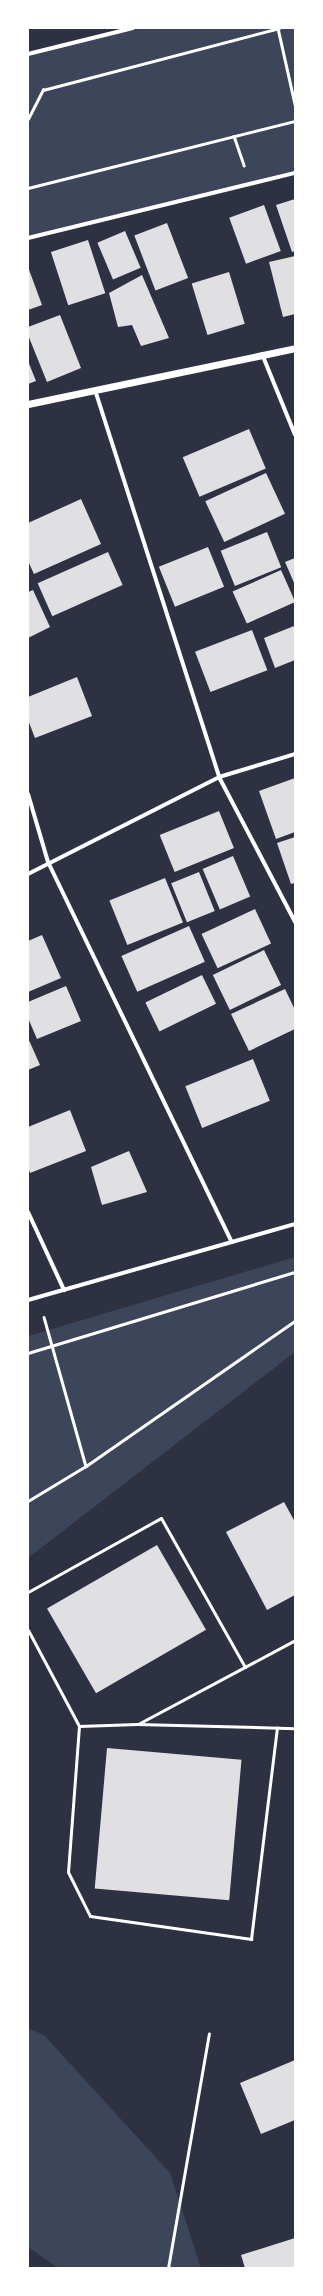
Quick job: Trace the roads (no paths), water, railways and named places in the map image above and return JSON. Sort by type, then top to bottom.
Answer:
[{"type":"street","points":[[28,54],[133,28]]},
{"type":"street","points":[[28,238],[295,173]]},
{"type":"street","points":[[28,404],[295,348]]},
{"type":"street","points":[[262,354],[295,435]]},
{"type":"street","points":[[95,390],[219,777],[295,922]]},
{"type":"street","points":[[28,874],[48,862],[219,777],[295,754]]},
{"type":"street","points":[[28,794],[48,862],[232,1242]]},
{"type":"street","points":[[28,1212],[64,1290]]},
{"type":"street","points":[[28,1300],[295,1224]]},
{"type":"lane","points":[[28,1592],[161,1518],[245,1666]]},
{"type":"lane","points":[[28,1630],[79,1726],[68,1872],[90,1916],[251,1939],[278,1728]]},
{"type":"lane","points":[[137,1724],[295,1640]]},
{"type":"lane","points":[[79,1726],[137,1724],[295,1728]]},
{"type":"lane","points":[[168,2268],[210,2034]]}]
